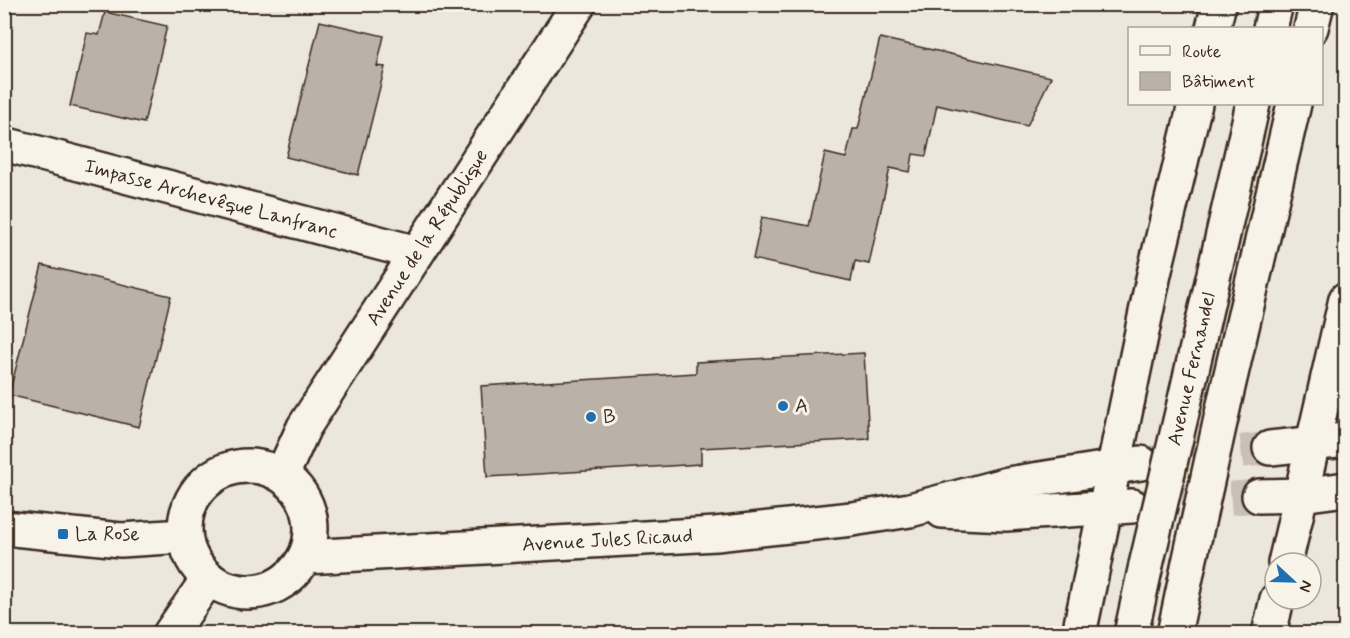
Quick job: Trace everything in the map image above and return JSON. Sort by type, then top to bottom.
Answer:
[{"type":"street","name":"Avenue de la République","points":[[282,475],[304,427],[579,4]]},
{"type":"street","points":[[1213,27],[1219,4]]},
{"type":"street","points":[[1270,27],[1276,4]]},
{"type":"street","points":[[1311,27],[1317,4]]},
{"type":"street","points":[[1079,633],[1119,507],[1128,465],[1154,274],[1195,105]]},
{"type":"street","name":"Avenue Fernandel","points":[[1131,633],[1253,105]]},
{"type":"street","name":"Avenue Fernandel","points":[[1174,633],[1225,400],[1294,105]]},
{"type":"street","name":"Impasse Archevêque Lanfranc","points":[[4,144],[417,253]]},
{"type":"street","points":[[1288,551],[1346,300]]},
{"type":"street","points":[[1270,448],[1346,440]]},
{"type":"street","name":"Avenue Jules Ricaud","points":[[305,557],[716,534],[910,510],[1008,484],[1128,465]]},
{"type":"street","points":[[237,466],[261,466],[282,475],[299,491],[310,512],[311,535],[305,557],[291,575],[273,588],[250,593],[228,590],[208,579],[193,560],[185,536],[187,512],[197,491],[215,474],[237,466]]},
{"type":"street","points":[[1259,496],[1301,495],[1346,489]]},
{"type":"street","name":"Avenue Jules Ricaud","points":[[910,510],[1006,514],[1119,507]]},
{"type":"street","points":[[4,528],[121,540],[185,536]]},
{"type":"street","points":[[170,633],[208,579]]},
{"type":"street","points":[[1269,633],[1274,611]]},
{"type":"building","points":[[105,12],[167,26],[144,123],[70,106],[87,33],[99,35]]},
{"type":"building","points":[[320,21],[384,36],[377,66],[385,67],[358,175],[286,157]]},
{"type":"building","points":[[880,38],[1051,77],[1027,126],[937,105],[926,156],[913,154],[910,172],[890,168],[869,264],[855,261],[851,281],[753,259],[762,217],[809,226],[825,153],[846,158],[853,129],[858,129]]},
{"type":"building","points":[[42,265],[171,296],[139,427],[9,395]]},
{"type":"building","points":[[864,353],[869,439],[701,448],[701,464],[487,477],[481,386],[696,373],[696,362]]},
{"type":"tunnel","points":[[1144,463],[1270,448]]},
{"type":"tunnel","points":[[1133,506],[1259,496]]},
{"type":"place","name":"A","points":[[783,406]]},
{"type":"place","name":"B","points":[[591,417]]},
{"type":"place","name":"La Rose","points":[[63,534]]}]
